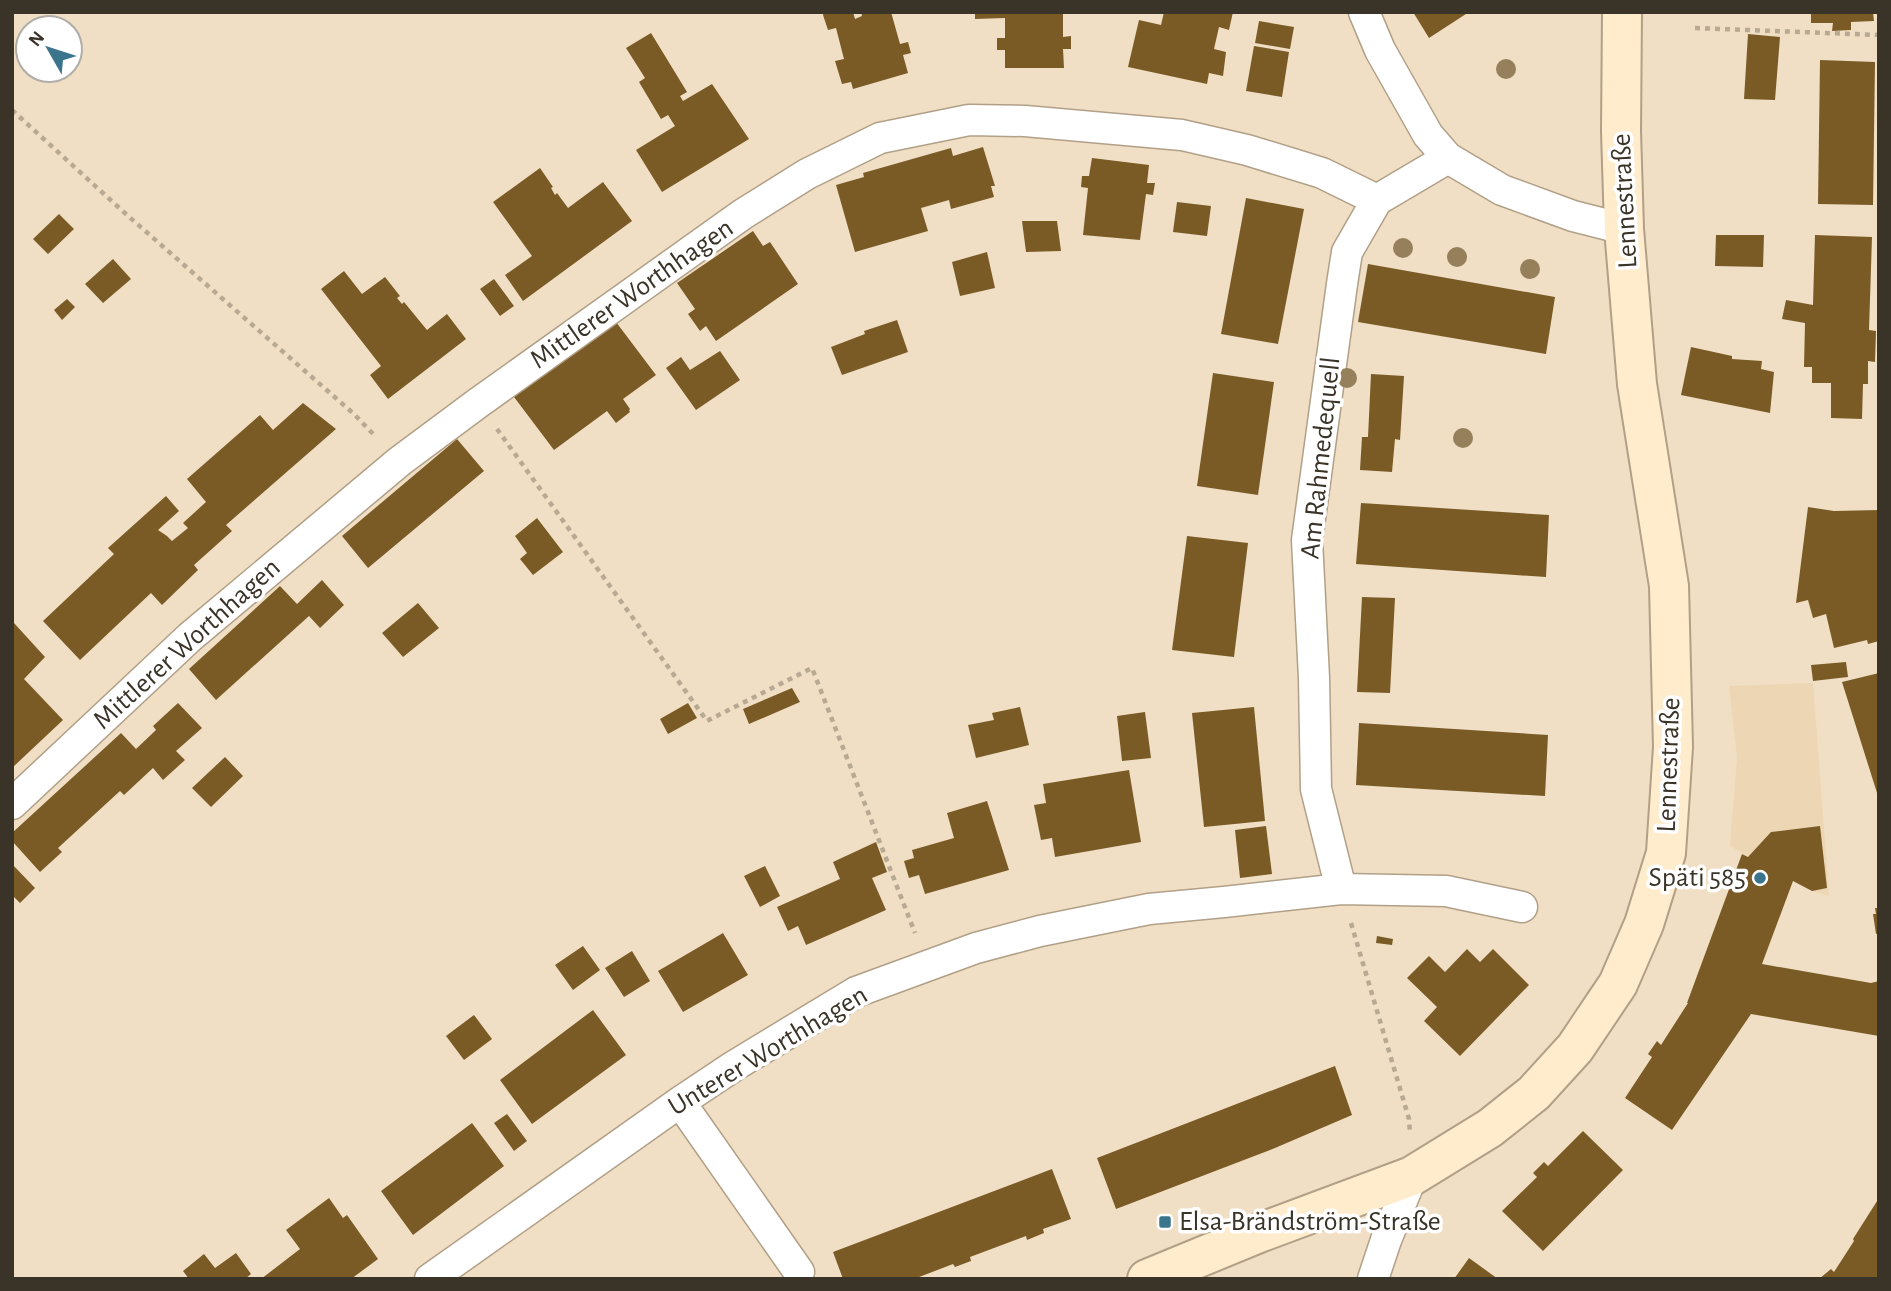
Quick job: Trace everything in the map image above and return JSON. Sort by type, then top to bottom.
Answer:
[{"type":"main road","name":"Lennestraße","points":[[1147,1279],[1259,1233],[1412,1176],[1490,1128],[1534,1093],[1575,1048],[1618,984],[1644,924],[1666,853],[1673,747],[1669,586],[1636,384],[1624,229],[1622,12]]},
{"type":"street","points":[[1364,12],[1380,50],[1427,135],[1448,158],[1502,190],[1573,216],[1624,229]]},
{"type":"street","name":"Mittlerer Worthhagen","points":[[12,804],[190,637],[400,461],[743,215],[807,174],[880,138],[969,121],[1025,121],[1182,135],[1247,150],[1322,173],[1377,200]]},
{"type":"street","name":"Am Rahmedequell","points":[[1340,889],[1316,789],[1307,540],[1347,252],[1377,200],[1448,158]]},
{"type":"street","name":"Unterer Worthhagen","points":[[430,1279],[680,1102],[856,992],[976,948],[1040,931],[1149,909],[1340,889],[1446,891],[1522,907]]},
{"type":"street","points":[[680,1102],[799,1272]]},
{"type":"street","points":[[1373,1279],[1412,1176]]},
{"type":"path","points":[[1695,28],[1879,36]]},
{"type":"path","points":[[12,110],[354,414]]},
{"type":"path","points":[[478,403],[707,721],[812,668],[928,966]]},
{"type":"path","points":[[1340,889],[1409,1119],[1412,1176]]},
{"type":"shaded area","points":[[1813,683],[1829,896],[1812,891],[1730,846],[1737,758],[1729,686]]},
{"type":"building","points":[[824,12],[853,12],[855,19],[862,16],[861,12],[891,12],[900,44],[908,42],[911,53],[903,55],[908,73],[853,89],[851,82],[842,84],[835,61],[844,59],[836,28],[828,30]]},
{"type":"building","points":[[975,12],[1063,12],[1063,37],[1071,36],[1071,49],[1063,49],[1064,68],[1005,68],[1005,50],[997,50],[997,38],[1005,38],[1005,18],[975,19]]},
{"type":"building","points":[[1164,12],[1233,12],[1229,30],[1219,27],[1214,49],[1226,52],[1223,76],[1209,73],[1207,84],[1128,67],[1139,20],[1161,25]]},
{"type":"building","points":[[1413,12],[1469,12],[1429,38]]},
{"type":"building","points":[[1811,12],[1873,12],[1874,21],[1851,22],[1851,30],[1832,31],[1833,23],[1811,23]]},
{"type":"building","points":[[1259,21],[1294,27],[1290,49],[1255,43]]},
{"type":"building","points":[[651,33],[687,92],[680,96],[683,101],[712,84],[749,139],[662,192],[636,150],[675,126],[668,115],[661,119],[639,82],[645,78],[626,48]]},
{"type":"building","points":[[1748,34],[1780,37],[1775,100],[1744,99]]},
{"type":"building","points":[[1254,46],[1289,52],[1282,97],[1246,91]]},
{"type":"building","points":[[1820,60],[1875,62],[1873,205],[1818,204]]},
{"type":"building","points":[[983,147],[995,186],[991,186],[994,197],[951,209],[949,200],[921,208],[928,231],[855,252],[836,185],[864,177],[863,173],[951,148],[953,156]]},
{"type":"building","points":[[1092,158],[1149,165],[1147,183],[1155,183],[1153,195],[1146,194],[1140,240],[1083,235],[1088,188],[1081,187],[1082,176],[1089,176]]},
{"type":"building","points":[[540,168],[553,187],[551,188],[555,195],[557,193],[568,208],[603,182],[632,221],[523,301],[505,275],[532,256],[493,202]]},
{"type":"building","points":[[1246,198],[1304,209],[1278,344],[1221,334]]},
{"type":"building","points":[[1177,202],[1211,206],[1207,236],[1173,232]]},
{"type":"building","points":[[59,214],[74,229],[48,254],[33,239]]},
{"type":"building","points":[[1022,221],[1057,221],[1061,251],[1026,252]]},
{"type":"building","points":[[753,231],[763,246],[770,242],[798,284],[716,341],[706,326],[700,331],[688,314],[695,309],[677,283]]},
{"type":"building","points":[[1716,235],[1764,235],[1763,267],[1715,266]]},
{"type":"building","points":[[1815,235],[1872,237],[1869,330],[1876,331],[1875,362],[1868,361],[1868,384],[1863,384],[1862,419],[1831,418],[1831,383],[1812,383],[1812,367],[1804,367],[1805,323],[1782,319],[1786,300],[1813,305]]},
{"type":"building","points":[[987,252],[995,288],[960,296],[952,262]]},
{"type":"building","points":[[113,259],[131,279],[103,303],[85,284]]},
{"type":"building","points":[[1368,264],[1555,297],[1546,354],[1358,322]]},
{"type":"building","points":[[344,271],[362,294],[385,277],[400,296],[397,298],[402,304],[404,302],[427,330],[447,314],[466,339],[388,399],[370,375],[381,366],[321,289]]},
{"type":"building","points":[[494,279],[514,306],[500,316],[480,289]]},
{"type":"building","points":[[67,299],[75,307],[62,320],[54,310]]},
{"type":"building","points":[[897,320],[908,352],[842,375],[831,347],[865,334],[864,331]]},
{"type":"building","points":[[616,322],[656,375],[623,399],[630,412],[616,423],[607,411],[554,450],[514,397]]},
{"type":"building","points":[[1691,347],[1732,356],[1732,359],[1762,361],[1761,369],[1774,372],[1770,413],[1681,395]]},
{"type":"building","points":[[720,351],[740,380],[696,410],[666,368],[681,357],[690,370]]},
{"type":"building","points":[[1213,373],[1274,382],[1258,495],[1197,486]]},
{"type":"building","points":[[1371,374],[1404,376],[1400,440],[1395,439],[1392,472],[1360,470],[1362,437],[1368,437]]},
{"type":"building","points":[[303,403],[336,429],[226,525],[232,531],[194,565],[198,570],[162,605],[151,593],[80,660],[43,621],[114,554],[108,548],[166,496],[179,511],[158,530],[172,541],[188,528],[183,523],[206,502],[187,479],[260,415],[273,430]]},
{"type":"building","points":[[457,439],[484,471],[368,568],[342,536]]},
{"type":"building","points":[[1361,503],[1549,515],[1546,577],[1356,564]]},
{"type":"building","points":[[1808,507],[1834,511],[1879,510],[1879,641],[1868,644],[1867,640],[1834,648],[1826,614],[1813,618],[1808,600],[1796,603]]},
{"type":"building","points":[[537,518],[563,552],[533,575],[520,559],[527,553],[515,536]]},
{"type":"building","points":[[1187,536],[1248,543],[1234,657],[1172,650]]},
{"type":"building","points":[[322,580],[344,605],[320,628],[309,616],[216,700],[189,669],[280,586],[297,604]]},
{"type":"building","points":[[1362,597],[1395,598],[1390,693],[1357,692]]},
{"type":"building","points":[[418,603],[439,628],[403,657],[382,633]]},
{"type":"building","points":[[14,623],[45,657],[24,679],[63,720],[12,768],[12,624]]},
{"type":"building","points":[[1846,662],[1848,677],[1813,681],[1811,665]]},
{"type":"building","points":[[1879,673],[1879,796],[1878,796],[1842,682]]},
{"type":"building","points":[[792,688],[800,702],[749,724],[743,709]]},
{"type":"building","points":[[178,703],[202,728],[176,751],[185,760],[163,780],[153,768],[124,795],[120,791],[58,848],[62,852],[40,872],[12,841],[12,833],[121,733],[136,749],[156,730],[153,726]]},
{"type":"building","points":[[688,703],[697,718],[668,734],[660,719]]},
{"type":"building","points":[[1020,707],[1029,745],[976,758],[968,725],[994,720],[992,713]]},
{"type":"building","points":[[1254,707],[1265,821],[1204,827],[1192,713]]},
{"type":"building","points":[[1145,712],[1151,758],[1122,761],[1117,716]]},
{"type":"building","points":[[1359,723],[1548,735],[1545,796],[1356,785]]},
{"type":"building","points":[[225,757],[243,776],[211,807],[192,788]]},
{"type":"building","points":[[1129,770],[1141,842],[1055,857],[1052,838],[1041,840],[1034,805],[1046,803],[1043,784]]},
{"type":"building","points":[[987,801],[1009,870],[925,894],[919,875],[909,878],[904,861],[914,858],[912,850],[954,838],[947,813]]},
{"type":"building","points":[[1266,826],[1272,874],[1240,878],[1235,830]]},
{"type":"building","points":[[1820,826],[1827,888],[1812,891],[1793,881],[1762,964],[1871,983],[1879,981],[1879,1036],[1751,1014],[1672,1130],[1625,1098],[1652,1057],[1648,1054],[1657,1041],[1661,1045],[1688,1003],[1742,854],[1748,857],[1771,832]]},
{"type":"building","points":[[876,842],[887,872],[872,878],[886,910],[806,945],[798,926],[788,931],[777,907],[840,879],[833,862]]},
{"type":"building","points":[[12,864],[35,888],[20,903],[12,895]]},
{"type":"building","points":[[765,866],[780,896],[760,907],[744,876]]},
{"type":"building","points":[[1875,908],[1879,908],[1879,933],[1876,934],[1873,914],[1876,914]]},
{"type":"building","points":[[723,933],[748,975],[683,1012],[658,971]]},
{"type":"building","points":[[1377,936],[1393,939],[1392,945],[1376,943]]},
{"type":"building","points":[[583,946],[600,970],[573,990],[555,965]]},
{"type":"building","points":[[1467,949],[1480,962],[1493,949],[1529,985],[1460,1056],[1424,1021],[1437,1007],[1407,978],[1429,956],[1445,972]]},
{"type":"building","points":[[632,951],[650,981],[624,997],[605,968]]},
{"type":"building","points":[[593,1010],[626,1055],[532,1124],[500,1080]]},
{"type":"building","points":[[474,1015],[492,1039],[464,1060],[446,1036]]},
{"type":"building","points":[[1335,1066],[1352,1115],[1275,1148],[1116,1209],[1097,1158]]},
{"type":"building","points":[[507,1114],[527,1141],[514,1151],[494,1123]]},
{"type":"building","points":[[472,1123],[504,1166],[413,1235],[381,1191]]},
{"type":"building","points":[[1583,1131],[1623,1170],[1543,1251],[1502,1211],[1537,1177],[1533,1173],[1544,1162],[1548,1166]]},
{"type":"building","points":[[1052,1169],[1071,1219],[1043,1229],[1044,1233],[1027,1240],[1026,1236],[970,1257],[971,1261],[955,1267],[953,1264],[914,1279],[843,1279],[833,1252]]},
{"type":"building","points":[[329,1198],[343,1218],[347,1215],[378,1259],[351,1279],[261,1279],[300,1249],[286,1230]]},
{"type":"building","points":[[1879,1198],[1879,1279],[1819,1279],[1831,1269],[1834,1272]]},
{"type":"building","points":[[236,1253],[251,1274],[245,1279],[189,1279],[183,1271],[204,1254],[215,1268]]},
{"type":"building","points":[[1469,1258],[1498,1279],[1454,1279]]},
{"type":"place","name":"Späti 585","points":[[1760,878]]},
{"type":"place","name":"Elsa-Brändström-Straße","points":[[1165,1222]]}]
